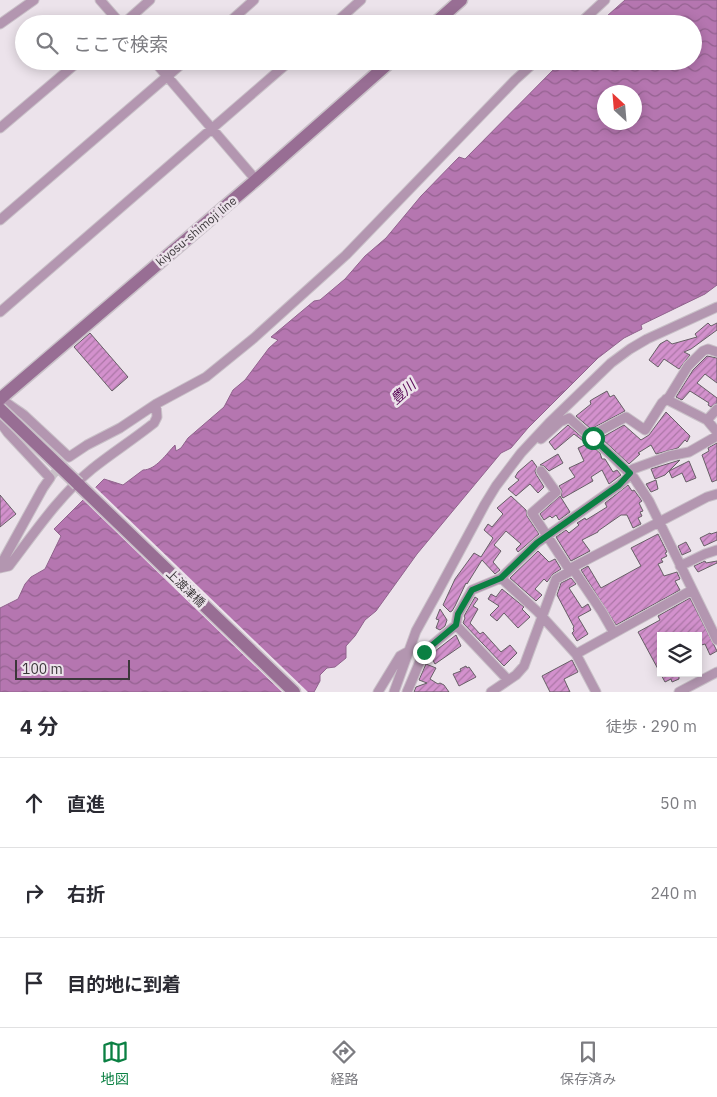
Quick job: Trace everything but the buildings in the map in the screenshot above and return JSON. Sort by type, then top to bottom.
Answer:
[{"type":"main road","points":[[444,15],[461,0]]},
{"type":"main road","name":"kiyosu-shimoji line","points":[[0,401],[381,70]]},
{"type":"main road","name":"上渡津橋","points":[[0,401],[78,484],[294,692]]},
{"type":"street","points":[[0,24],[34,0]]},
{"type":"street","points":[[100,0],[114,15]]},
{"type":"street","points":[[132,15],[150,0]]},
{"type":"street","points":[[237,15],[254,0]]},
{"type":"street","points":[[344,15],[361,0]]},
{"type":"street","points":[[589,15],[606,0]]},
{"type":"street","points":[[0,128],[68,70]]},
{"type":"street","points":[[161,70],[256,180]]},
{"type":"street","points":[[0,220],[175,70]]},
{"type":"street","points":[[0,312],[280,70]]},
{"type":"street","points":[[0,401],[24,415],[69,457],[87,445],[120,428],[156,404],[206,377],[262,332],[346,255],[526,70]]},
{"type":"street","points":[[394,692],[416,631],[485,504],[521,453],[611,363],[647,340],[717,307]]},
{"type":"street","points":[[593,438],[596,433],[626,416],[645,430],[688,366],[708,348],[717,352]]},
{"type":"street","points":[[407,692],[424,652],[456,625],[458,614],[472,590],[501,578],[547,536],[619,485],[633,469],[669,456],[689,452],[717,434],[707,420],[666,399]]},
{"type":"street","points":[[0,567],[9,566],[60,499],[92,469],[154,423],[157,417],[156,404]]},
{"type":"street","points":[[707,420],[717,409]]},
{"type":"street","points":[[521,453],[530,450],[566,418],[569,418],[630,473],[649,501],[717,640]]},
{"type":"street","points":[[0,422],[50,478],[0,567]]},
{"type":"street","points":[[541,470],[556,492],[532,513],[571,570],[575,572],[592,596],[614,633]]},
{"type":"street","points":[[491,692],[516,675],[524,666],[556,579],[707,496],[717,494]]},
{"type":"street","points":[[680,566],[717,550]]},
{"type":"street","points":[[501,578],[542,617],[576,654],[596,692]]},
{"type":"street","points":[[576,654],[692,590]]},
{"type":"street","points":[[708,622],[717,618]]},
{"type":"street","points":[[456,625],[508,680]]},
{"type":"street","points":[[378,692],[400,656],[409,651]]},
{"type":"street","points":[[679,692],[717,672]]},
{"type":"water","name":"豊川","points":[[625,0],[717,0],[717,285],[705,294],[641,325],[642,329],[624,338],[598,358],[528,428],[511,448],[501,453],[417,554],[376,611],[365,620],[346,646],[346,658],[335,667],[327,668],[320,675],[320,681],[314,692],[0,692],[0,608],[18,599],[25,584],[31,577],[45,569],[61,536],[54,529],[104,479],[123,485],[143,470],[157,464],[175,445],[176,451],[181,448],[188,438],[224,407],[233,390],[245,380],[269,348],[278,340],[271,337],[314,301],[320,300],[345,279],[365,256],[386,238],[421,196],[459,157],[465,159],[553,70],[702,70],[702,15],[608,15]]},
{"type":"pier","points":[[94,486],[308,692],[282,692],[81,498]]},
{"type":"tunnel","points":[[50,478],[69,457]]},
{"type":"route","points":[[424,652],[456,625],[458,614],[472,590],[504,576],[537,543],[628,478],[630,473],[593,438]]}]
